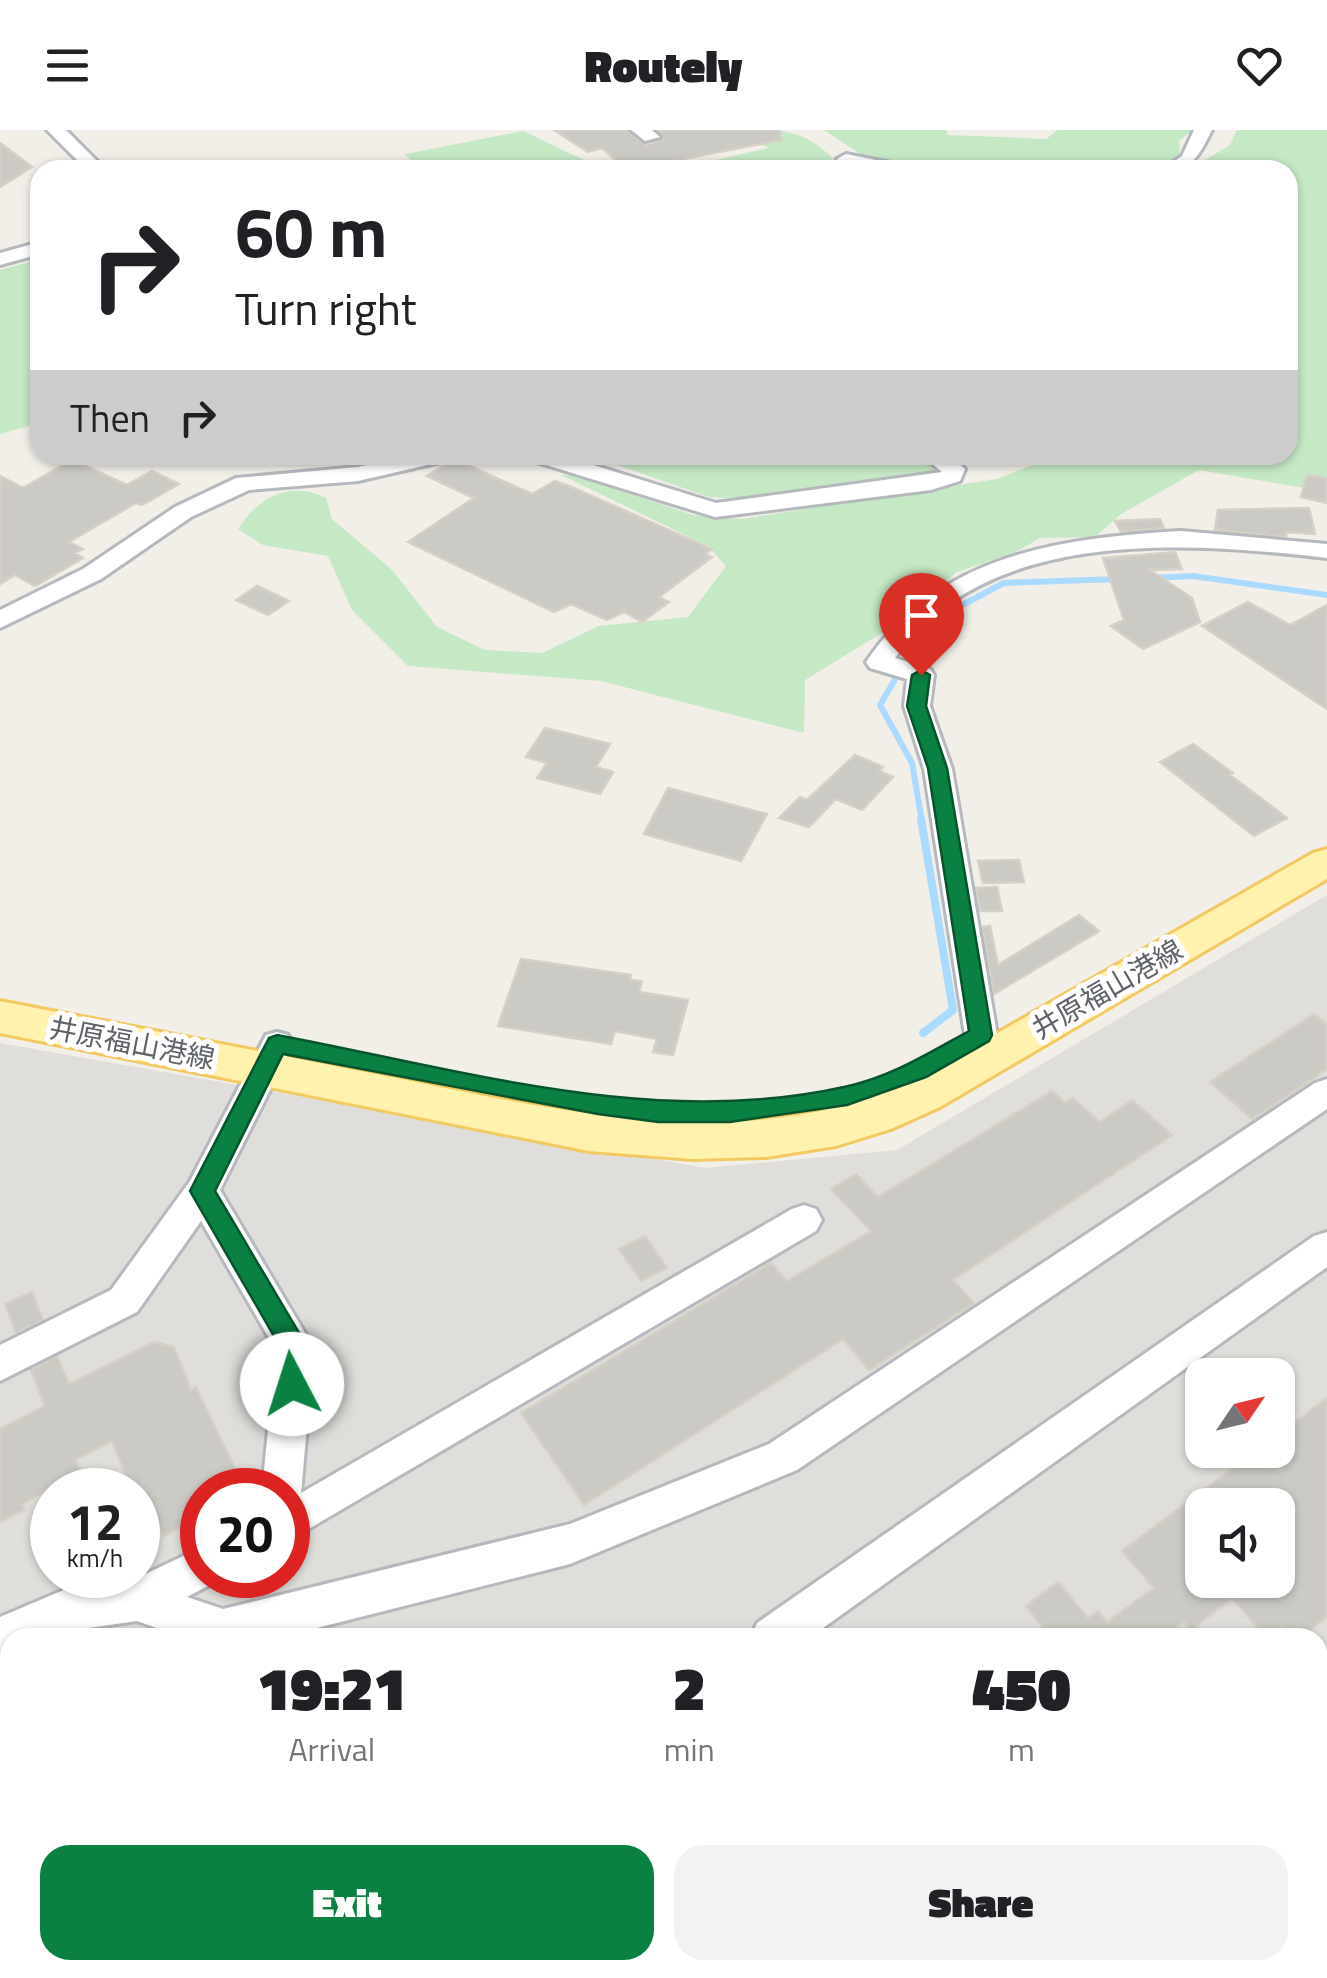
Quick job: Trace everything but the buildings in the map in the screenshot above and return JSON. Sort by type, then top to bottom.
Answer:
[{"type":"main road","name":"井原福山港線","points":[[0,1017],[658,1113],[730,1113],[847,1096],[918,1071],[1327,838]]},
{"type":"main road","name":"井原福山港線","points":[[0,991],[589,1133],[651,1141],[738,1139],[865,1120],[925,1095],[1327,862]]},
{"type":"street","points":[[56,130],[87,160]]},
{"type":"street","points":[[1186,160],[1199,137],[1221,136],[1220,130]]},
{"type":"street","points":[[0,259],[30,251]]},
{"type":"street","points":[[0,620],[92,574],[183,512],[244,483],[358,474],[397,465]]},
{"type":"street","points":[[570,465],[715,510],[931,482],[952,476],[951,465]]},
{"type":"street","points":[[981,1035],[938,768],[917,706],[921,675],[879,662],[890,642],[925,607],[985,574],[1040,556],[1182,538],[1327,551]]},
{"type":"street","points":[[0,1364],[124,1302],[202,1191],[272,1057]]},
{"type":"street","points":[[231,1628],[570,1544],[783,1457],[1327,1092]]},
{"type":"street","points":[[202,1191],[295,1348],[284,1468]]},
{"type":"street","points":[[310,1509],[804,1220]]},
{"type":"street","points":[[786,1628],[1327,1247]]},
{"type":"street","points":[[24,1628],[66,1610],[138,1600],[180,1578]]},
{"type":"street","points":[[138,1600],[217,1628]]},
{"type":"shaded area","points":[[1327,895],[1327,1628],[0,1628],[0,1043],[706,1168],[897,1150]]},
{"type":"green space","points":[[740,130],[798,135],[834,160],[716,160],[768,148]]},
{"type":"green space","points":[[824,130],[946,130],[948,135],[1046,139],[1058,130],[1193,130],[1179,141],[1178,160],[868,159]]},
{"type":"green space","points":[[1237,130],[1327,130],[1327,486],[1305,488],[1199,470],[1121,514],[1095,537],[1040,538],[1016,552],[957,572],[880,634],[805,680],[804,733],[601,681],[408,666],[352,610],[328,556],[263,545],[238,529],[255,508],[276,495],[300,491],[326,498],[332,519],[392,570],[437,627],[485,650],[542,653],[599,626],[688,617],[726,566],[708,546],[561,475],[573,475],[693,515],[741,519],[997,479],[1033,465],[1298,465],[1298,160],[1205,160],[1230,145]]},
{"type":"green space","points":[[523,131],[584,160],[410,160],[405,154]]},
{"type":"green space","points":[[30,262],[30,426],[0,434],[0,270]]},
{"type":"green space","points":[[618,465],[936,465],[937,472],[925,477],[748,499],[709,497]]},
{"type":"waterway","points":[[1153,578],[1193,576],[1327,595]]},
{"type":"waterway","points":[[922,822],[912,763],[880,705],[928,623],[1004,583],[1119,579]]},
{"type":"waterway","points":[[921,819],[953,1010],[923,1033]]},
{"type":"route","points":[[292,1384],[295,1348],[202,1191],[277,1044],[598,1105],[658,1113],[730,1113],[847,1096],[918,1071],[981,1035],[938,768],[917,706],[921,675]]}]
